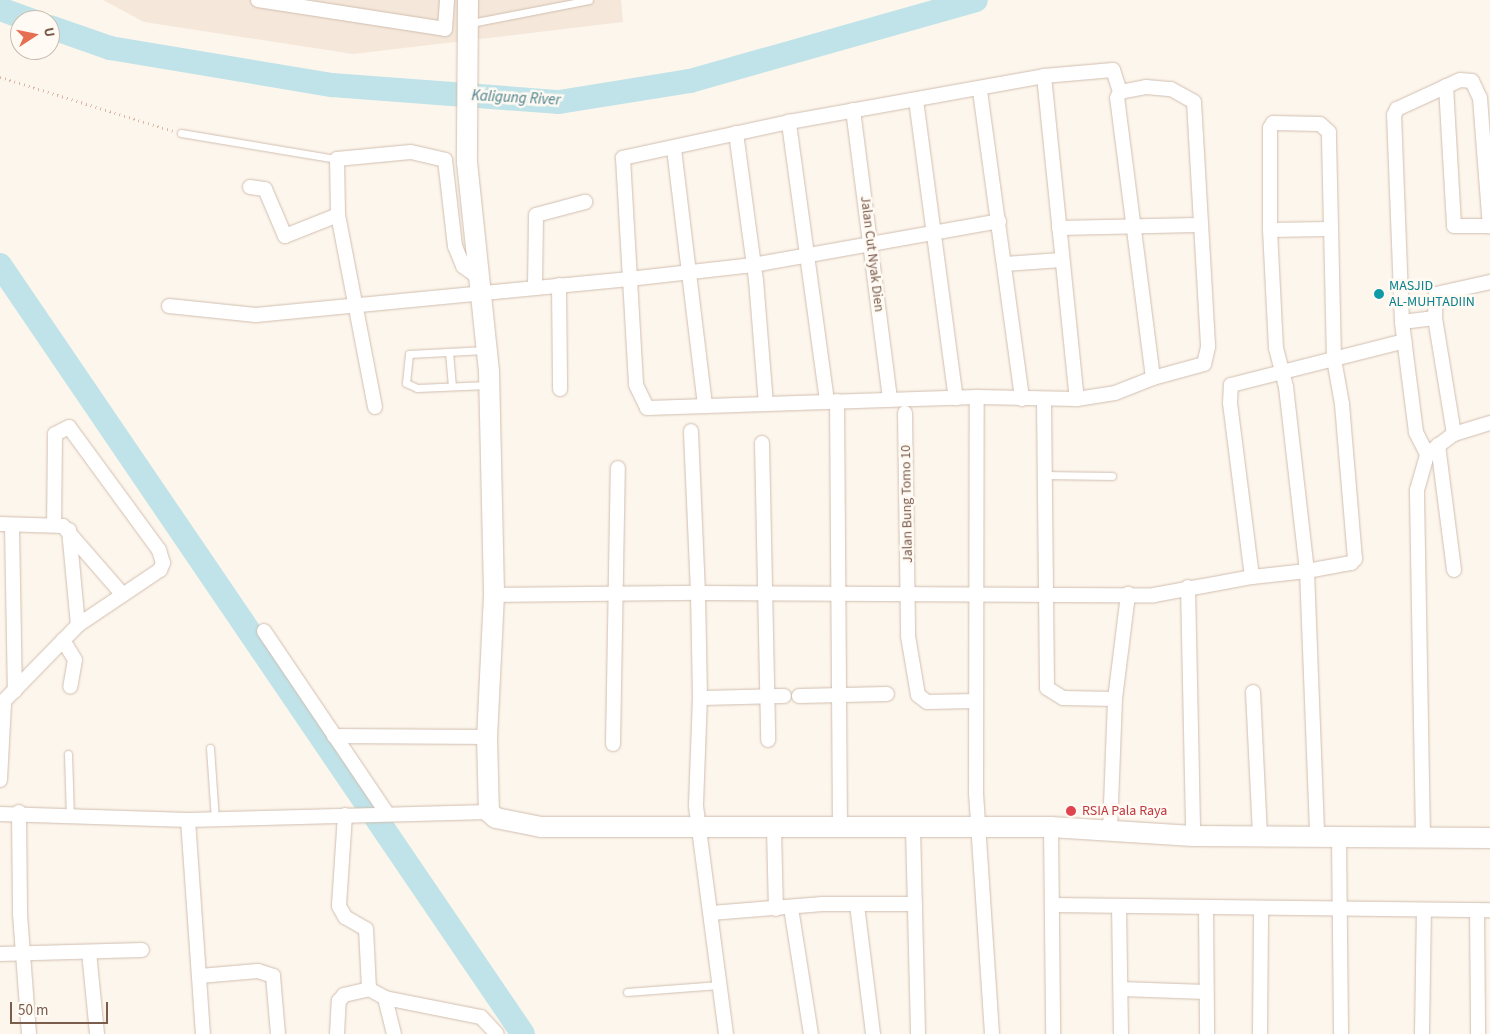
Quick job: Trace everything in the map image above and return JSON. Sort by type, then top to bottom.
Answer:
[{"type":"main road","points":[[468,0],[471,31],[467,151],[478,285],[487,350],[489,385],[494,596],[487,737],[489,812],[506,823],[541,828],[1051,827],[1193,836],[1260,833],[1317,835],[1339,838],[1490,838]]},
{"type":"street","points":[[258,0],[445,28],[447,0]]},
{"type":"street","points":[[1120,92],[1172,89],[1194,102],[1198,225],[1207,360],[1198,366],[1153,378],[1115,393],[1077,399],[1044,401],[977,397],[652,408],[642,404],[636,385],[620,163],[629,155],[674,149],[788,122],[853,110],[980,91],[1044,76],[1113,70],[1120,92],[1117,98],[1132,227],[1153,378]]},
{"type":"street","points":[[1044,76],[1061,260],[1077,399]]},
{"type":"street","points":[[1427,454],[1416,432],[1402,322],[1394,116],[1398,109],[1446,86],[1460,80],[1472,81],[1480,98],[1490,226],[1454,226],[1446,86]]},
{"type":"street","points":[[980,91],[1022,399]]},
{"type":"street","points":[[916,100],[956,398]]},
{"type":"street","name":"Jalan Cut Nyak Dien","points":[[853,110],[872,244],[890,399]]},
{"type":"street","points":[[788,122],[832,401],[838,593],[840,827]]},
{"type":"street","points":[[494,596],[767,590],[978,596],[1154,595],[1188,587],[1307,571],[1356,559],[1334,359],[1328,229],[1326,125],[1273,123],[1270,128],[1270,230],[1280,373],[1286,387],[1307,571],[1317,835]]},
{"type":"street","points":[[736,134],[754,265],[766,404]]},
{"type":"street","points":[[674,149],[691,272],[705,406]]},
{"type":"street","points":[[375,407],[353,306],[338,215],[337,159],[411,152],[445,160],[455,246],[463,266],[478,285]]},
{"type":"street","points":[[250,187],[265,189],[285,236],[338,215]]},
{"type":"street","points":[[535,286],[536,215],[585,202]]},
{"type":"street","points":[[169,306],[256,316],[353,306],[478,285],[535,286],[629,279],[754,265],[999,221]]},
{"type":"street","points":[[1059,228],[1198,225]]},
{"type":"street","points":[[1270,230],[1328,229]]},
{"type":"street","points":[[1005,264],[1061,260]]},
{"type":"street","points":[[1454,434],[1435,318],[1436,294],[1440,290],[1490,282]]},
{"type":"street","points":[[559,285],[560,389]]},
{"type":"street","points":[[1402,322],[1435,318]]},
{"type":"street","points":[[1252,577],[1229,394],[1237,381],[1280,373],[1405,341]]},
{"type":"street","points":[[977,397],[978,596],[975,701],[978,828],[992,1034]]},
{"type":"street","points":[[1044,401],[1044,475],[1048,595],[1047,688],[1063,698],[1115,699]]},
{"type":"street","name":"Jalan Bung Tomo 10","points":[[905,413],[909,595],[908,647],[920,698],[927,702],[975,701]]},
{"type":"street","points":[[1423,838],[1417,490],[1427,454],[1454,434],[1490,423]]},
{"type":"street","points":[[0,780],[2,704],[78,624],[160,570],[161,557],[69,427],[54,434],[54,524]]},
{"type":"street","points":[[691,431],[698,593],[700,698],[696,805],[711,913],[718,985],[726,1034]]},
{"type":"street","points":[[762,443],[767,590],[777,696],[768,740]]},
{"type":"street","points":[[1438,445],[1454,570]]},
{"type":"street","points":[[613,744],[614,594],[618,468]]},
{"type":"street","points":[[16,691],[6,525],[54,524],[69,530],[123,595]]},
{"type":"street","points":[[69,530],[78,624]]},
{"type":"street","points":[[1188,587],[1193,836]]},
{"type":"street","points":[[1110,830],[1115,699],[1128,594]]},
{"type":"street","points":[[264,631],[382,812]]},
{"type":"street","points":[[63,640],[75,660],[70,687]]},
{"type":"street","points":[[1253,692],[1260,833]]},
{"type":"street","points":[[799,696],[839,698],[887,694]]},
{"type":"street","points":[[700,698],[777,696]]},
{"type":"street","points":[[334,736],[487,737]]},
{"type":"street","points":[[0,814],[19,812],[70,816],[215,820],[382,812],[489,812]]},
{"type":"street","points":[[19,812],[29,1034]]},
{"type":"street","points":[[349,815],[339,906],[345,917],[366,929],[370,989]]},
{"type":"street","points":[[188,820],[203,1034]]},
{"type":"street","points":[[1051,827],[1053,1034]]},
{"type":"street","points":[[914,828],[918,1034]]},
{"type":"street","points":[[774,829],[776,909]]},
{"type":"street","points":[[1339,838],[1341,1034]]},
{"type":"street","points":[[711,913],[857,905],[915,904]]},
{"type":"street","points":[[857,905],[873,1034]]},
{"type":"street","points":[[1052,905],[1483,910],[1478,1034]]},
{"type":"street","points":[[1119,906],[1121,1034]]},
{"type":"street","points":[[1206,907],[1206,1034]]},
{"type":"street","points":[[791,908],[811,1034]]},
{"type":"street","points":[[1260,1034],[1261,908]]},
{"type":"street","points":[[1422,1034],[1424,910]]},
{"type":"street","points":[[0,954],[142,950]]},
{"type":"street","points":[[88,952],[96,1034]]},
{"type":"street","points":[[200,976],[258,971],[273,976],[278,1034]]},
{"type":"street","points":[[337,1034],[339,1002],[344,994],[370,989],[385,998],[481,1017],[497,1034]]},
{"type":"street","points":[[1121,989],[1206,992]]},
{"type":"street","points":[[385,998],[394,1034]]},
{"type":"lane","points":[[471,31],[589,0]]},
{"type":"lane","points":[[181,133],[337,159]]},
{"type":"lane","points":[[487,350],[409,354],[406,384],[417,388],[489,385]]},
{"type":"lane","points":[[450,352],[452,386]]},
{"type":"lane","points":[[1044,475],[1112,476]]},
{"type":"lane","points":[[210,748],[215,820]]},
{"type":"lane","points":[[68,754],[70,816]]},
{"type":"lane","points":[[627,992],[718,985]]},
{"type":"path","points":[[0,77],[181,133]]},
{"type":"shaded area","points":[[103,0],[621,0],[623,22],[353,54],[144,22]]},
{"type":"waterway","name":"Kaligung River","points":[[60,30],[110,48],[332,85],[559,102],[690,81],[976,0]]},
{"type":"waterway","name":"Kaligung River","points":[[0,9],[10,13]]},
{"type":"waterway","points":[[0,265],[523,1034]]},
{"type":"place","name":"MASJID AL-MUHTADIIN","points":[[1379,294]]},
{"type":"place","name":"RSIA Pala Raya","points":[[1071,811]]}]
